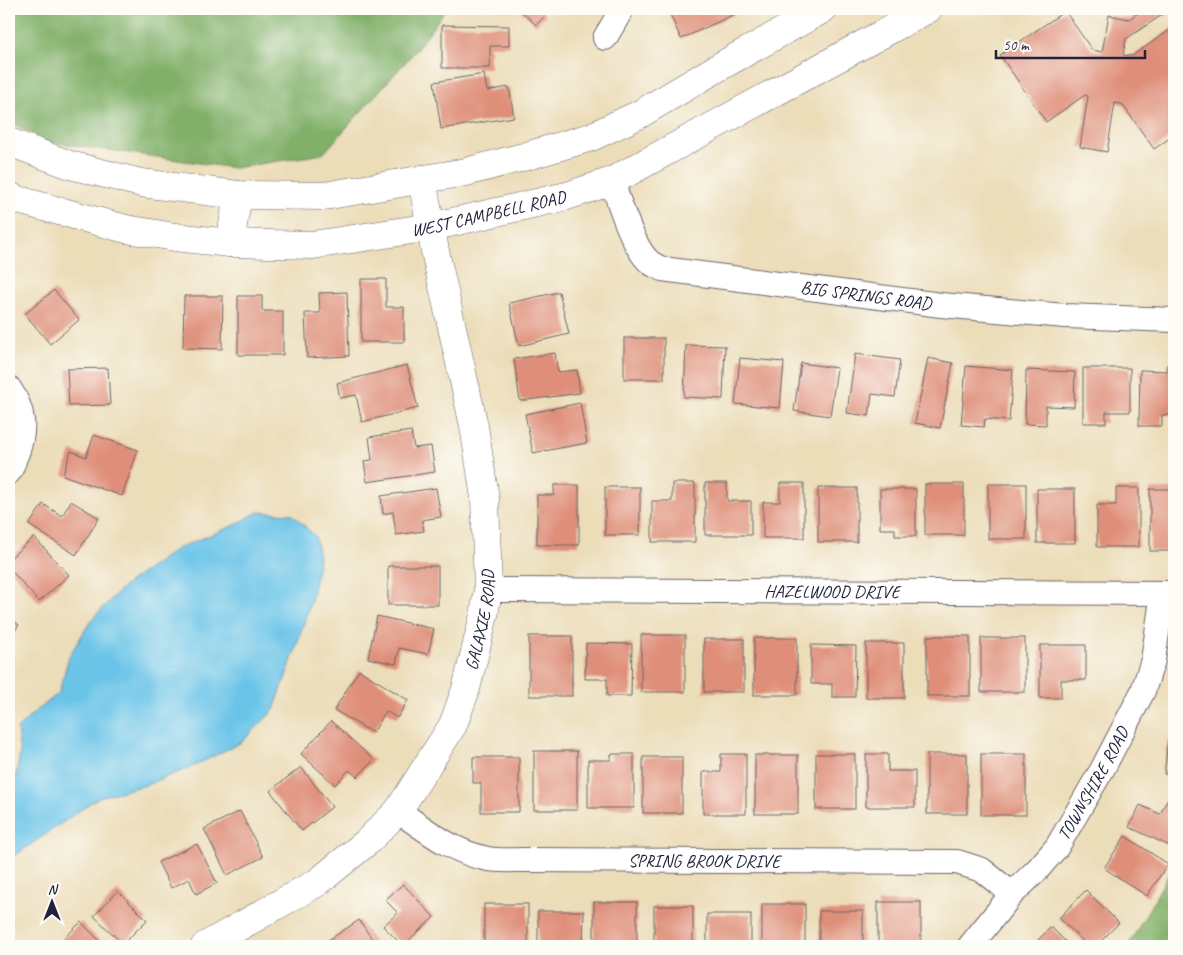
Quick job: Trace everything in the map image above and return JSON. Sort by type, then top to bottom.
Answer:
[{"type":"main road","points":[[9,142],[70,164],[141,183],[238,195],[324,196],[475,170],[590,137],[640,114],[823,9]]},
{"type":"main road","name":"WEST CAMPBELL ROAD","points":[[9,196],[126,229],[174,237],[230,243],[312,245],[431,227],[567,196],[612,181],[924,10]]},
{"type":"main road","name":"GALAXIE ROAD","points":[[205,946],[318,882],[367,842],[398,811],[453,725],[468,680],[484,615],[488,590],[485,498],[474,426],[422,179]]},
{"type":"main road","points":[[230,243],[238,195]]},
{"type":"street","points":[[605,38],[622,9]]},
{"type":"street","name":"BIG SPRINGS ROAD","points":[[612,181],[640,250],[650,263],[662,269],[941,306],[1064,316],[1174,320]]},
{"type":"street","points":[[9,388],[18,401],[23,424],[22,438],[9,472]]},
{"type":"street","name":"HAZELWOOD DRIVE","points":[[488,590],[1168,592]]},
{"type":"street","name":"TOWNSHIRE ROAD","points":[[970,946],[1012,894],[1057,847],[1103,768],[1143,692],[1153,660],[1168,592]]},
{"type":"street","name":"SPRING BROOK DRIVE","points":[[398,811],[433,835],[460,850],[488,859],[957,862],[982,870],[1012,894]]},
{"type":"green space","points":[[9,9],[446,9],[417,49],[323,154],[234,168],[44,141],[9,121]]},
{"type":"green space","points":[[1174,865],[1174,946],[1128,946]]},
{"type":"water","points":[[258,512],[292,514],[315,536],[319,558],[311,601],[274,710],[242,742],[194,766],[146,785],[99,797],[16,855],[9,862],[9,783],[16,777],[20,753],[17,729],[59,693],[69,656],[92,619],[124,586],[178,548],[235,525]]},
{"type":"building","points":[[519,9],[539,9],[546,15],[536,25]]},
{"type":"building","points":[[735,9],[737,13],[681,39],[668,10]]},
{"type":"building","points":[[1144,9],[1171,9],[1126,39],[1123,55],[1132,56],[1174,27],[1174,135],[1154,149],[1122,104],[1115,103],[1107,152],[1080,147],[1088,96],[1085,95],[1046,122],[1000,55],[1065,11],[1092,50],[1102,52],[1109,15],[1129,19]]},
{"type":"building","points":[[442,25],[509,26],[509,46],[490,46],[490,68],[442,68]]},
{"type":"building","points":[[484,74],[487,91],[509,87],[514,117],[441,129],[434,82]]},
{"type":"building","points":[[361,279],[386,279],[386,307],[404,307],[404,342],[361,342]]},
{"type":"building","points":[[54,290],[79,320],[50,344],[25,314]]},
{"type":"building","points":[[347,292],[349,356],[307,358],[305,313],[320,313],[319,293]]},
{"type":"building","points":[[559,292],[569,334],[519,346],[509,303]]},
{"type":"building","points":[[184,296],[223,296],[222,349],[183,348]]},
{"type":"building","points":[[238,296],[262,296],[262,311],[283,311],[283,355],[238,355]]},
{"type":"building","points":[[624,338],[664,338],[664,379],[624,379]]},
{"type":"building","points":[[686,345],[725,346],[723,399],[684,397]]},
{"type":"building","points":[[555,353],[558,372],[577,370],[580,393],[520,401],[514,359]]},
{"type":"building","points":[[855,354],[900,360],[895,397],[872,394],[869,416],[847,413]]},
{"type":"building","points":[[740,358],[784,362],[780,408],[735,404]]},
{"type":"building","points":[[928,358],[953,363],[940,428],[915,423]]},
{"type":"building","points":[[801,363],[837,368],[830,416],[794,411]]},
{"type":"building","points":[[1167,364],[1174,364],[1174,415],[1162,415],[1162,426],[1139,426],[1140,370],[1167,371]]},
{"type":"building","points":[[407,365],[418,408],[362,422],[356,395],[340,398],[337,383]]},
{"type":"building","points":[[966,366],[1013,370],[1009,421],[985,419],[984,427],[961,425]]},
{"type":"building","points":[[108,368],[110,405],[69,406],[67,369]]},
{"type":"building","points":[[1083,368],[1130,368],[1130,412],[1106,412],[1106,423],[1083,423]]},
{"type":"building","points":[[1026,370],[1075,372],[1074,407],[1046,406],[1046,425],[1025,424]]},
{"type":"building","points":[[580,403],[587,443],[533,453],[525,414]]},
{"type":"building","points":[[411,431],[414,448],[431,446],[435,472],[367,482],[364,461],[372,460],[369,437]]},
{"type":"building","points":[[94,435],[138,450],[122,496],[63,475],[71,451],[86,457]]},
{"type":"building","points":[[672,483],[695,483],[695,542],[652,542],[652,501],[672,501]]},
{"type":"building","points":[[705,483],[727,483],[727,501],[751,501],[751,535],[705,535]]},
{"type":"building","points":[[780,483],[804,483],[804,538],[763,538],[763,502],[780,502]]},
{"type":"building","points":[[925,484],[964,484],[964,535],[925,535]]},
{"type":"building","points":[[988,484],[1026,484],[1026,539],[988,539]]},
{"type":"building","points":[[554,485],[579,485],[579,545],[537,545],[537,495],[554,495]]},
{"type":"building","points":[[605,487],[640,487],[640,535],[605,535]]},
{"type":"building","points":[[436,488],[441,517],[422,520],[424,531],[396,535],[393,512],[383,514],[381,496]]},
{"type":"building","points":[[818,488],[857,488],[857,542],[818,542]]},
{"type":"building","points":[[1116,488],[1139,488],[1139,547],[1097,547],[1097,505],[1116,505]]},
{"type":"building","points":[[880,489],[916,489],[916,536],[895,536],[895,529],[880,529]]},
{"type":"building","points":[[1037,489],[1075,489],[1075,543],[1037,543]]},
{"type":"building","points":[[1150,489],[1174,489],[1174,551],[1150,551]]},
{"type":"building","points":[[71,501],[99,518],[76,555],[29,525],[43,504],[62,516]]},
{"type":"building","points":[[34,537],[69,575],[39,602],[9,568],[9,559]]},
{"type":"building","points":[[388,566],[438,566],[438,605],[388,605]]},
{"type":"building","points":[[377,616],[434,629],[428,654],[399,648],[396,664],[368,658]]},
{"type":"building","points":[[9,617],[19,625],[9,639]]},
{"type":"building","points":[[641,635],[685,635],[685,692],[641,692]]},
{"type":"building","points":[[529,636],[572,636],[572,696],[529,696]]},
{"type":"building","points":[[927,636],[970,636],[970,696],[927,696]]},
{"type":"building","points":[[754,638],[797,638],[797,695],[754,695]]},
{"type":"building","points":[[981,638],[1025,638],[1025,692],[981,692]]},
{"type":"building","points":[[704,639],[744,639],[744,692],[704,692]]},
{"type":"building","points":[[586,643],[632,644],[631,696],[607,696],[607,679],[585,679]]},
{"type":"building","points":[[866,643],[904,643],[904,698],[866,698]]},
{"type":"building","points":[[811,645],[856,646],[855,697],[832,697],[832,684],[811,684]]},
{"type":"building","points":[[1040,645],[1086,645],[1086,680],[1061,680],[1061,698],[1040,698]]},
{"type":"building","points":[[359,670],[408,700],[397,718],[386,711],[373,733],[334,710]]},
{"type":"building","points":[[331,721],[374,760],[357,777],[349,770],[335,785],[301,754]]},
{"type":"building","points":[[1168,741],[1174,742],[1174,775],[1164,774]]},
{"type":"building","points":[[534,751],[577,751],[577,810],[534,810]]},
{"type":"building","points":[[611,754],[634,754],[634,808],[588,808],[588,760],[611,760]]},
{"type":"building","points":[[721,754],[746,754],[746,814],[703,814],[703,772],[721,772]]},
{"type":"building","points":[[816,754],[855,754],[855,809],[816,809]]},
{"type":"building","points":[[866,754],[888,754],[888,771],[915,771],[915,807],[866,807]]},
{"type":"building","points":[[927,754],[967,754],[967,814],[927,814]]},
{"type":"building","points":[[981,754],[1026,754],[1026,815],[981,815]]},
{"type":"building","points":[[755,755],[798,755],[798,814],[755,814]]},
{"type":"building","points":[[473,757],[519,757],[519,812],[481,812],[481,783],[473,783]]},
{"type":"building","points":[[643,757],[682,757],[682,813],[643,813]]},
{"type":"building","points":[[301,767],[332,807],[302,831],[270,791]]},
{"type":"building","points":[[1168,798],[1174,801],[1174,848],[1129,827],[1140,805],[1160,814]]},
{"type":"building","points":[[240,811],[263,857],[227,875],[204,829]]},
{"type":"building","points":[[1125,836],[1168,864],[1147,896],[1104,868]]},
{"type":"building","points":[[197,844],[217,883],[196,894],[189,879],[171,888],[158,862]]},
{"type":"building","points":[[403,884],[434,917],[403,946],[383,926],[398,913],[385,900]]},
{"type":"building","points":[[1086,890],[1119,923],[1096,946],[1088,946],[1059,918]]},
{"type":"building","points":[[118,891],[147,920],[123,944],[94,916]]},
{"type":"building","points":[[594,902],[637,902],[637,946],[594,946]]},
{"type":"building","points":[[878,902],[921,902],[921,946],[878,946]]},
{"type":"building","points":[[484,904],[528,904],[528,946],[484,946]]},
{"type":"building","points":[[762,904],[805,904],[805,946],[762,946]]},
{"type":"building","points":[[654,906],[693,906],[693,946],[654,946]]},
{"type":"building","points":[[538,911],[584,911],[583,946],[538,946]]},
{"type":"building","points":[[819,911],[863,911],[863,946],[819,946]]},
{"type":"building","points":[[707,914],[751,914],[751,946],[707,946]]},
{"type":"building","points":[[359,920],[377,946],[324,946],[323,944]]},
{"type":"building","points":[[81,922],[105,946],[56,946]]},
{"type":"building","points":[[1051,927],[1070,946],[1032,946]]},
{"type":"waterway","points":[[1167,946],[1174,938]]}]
